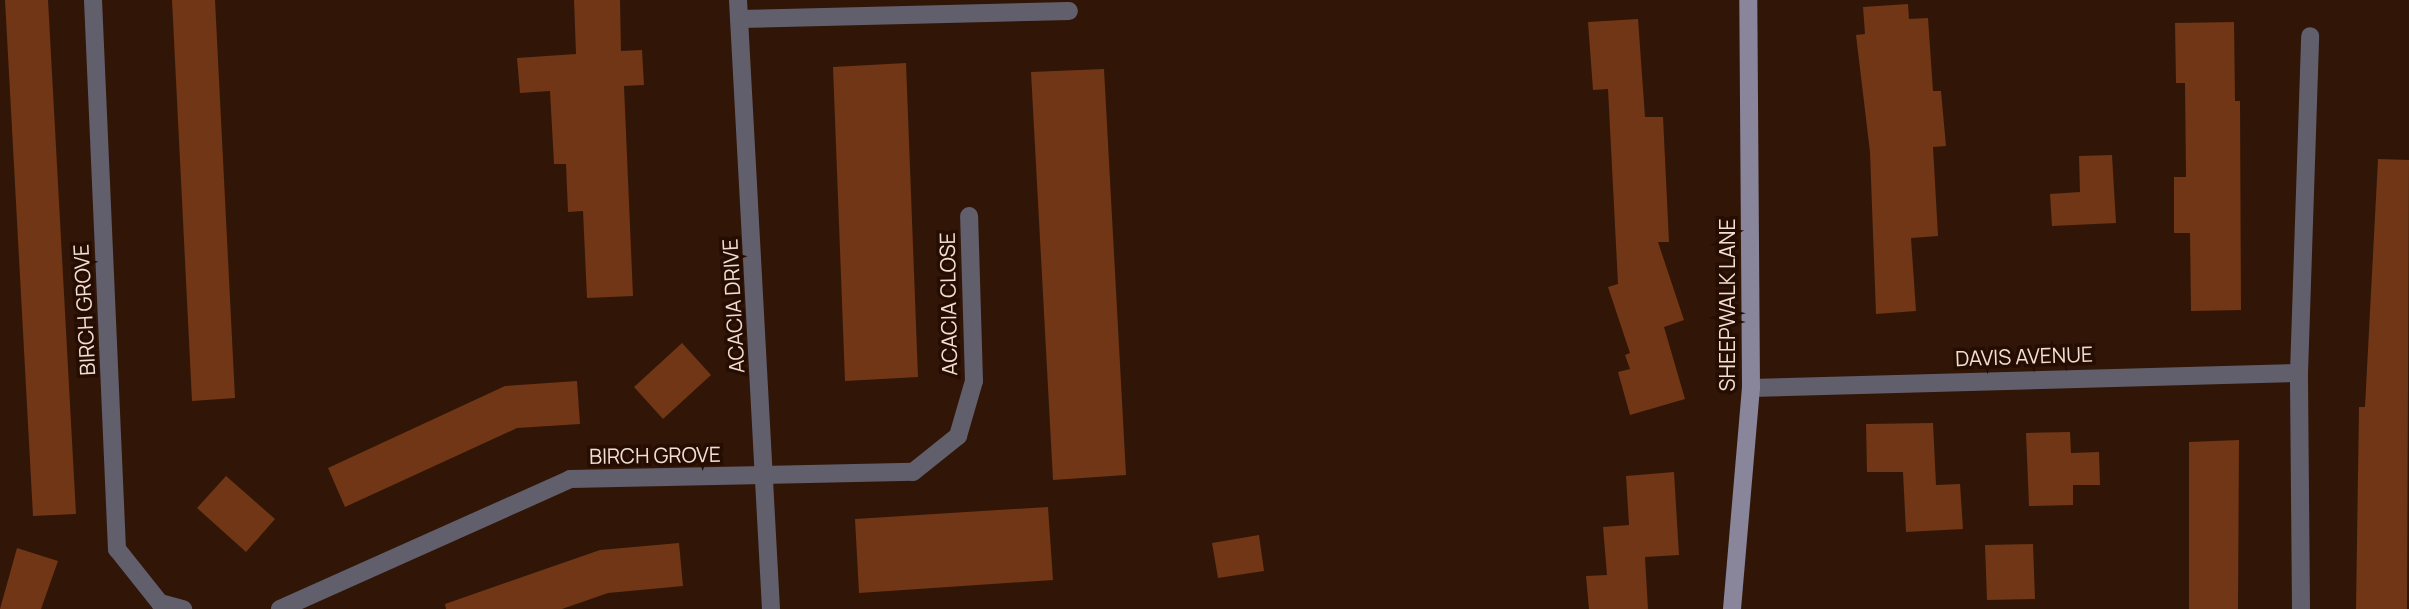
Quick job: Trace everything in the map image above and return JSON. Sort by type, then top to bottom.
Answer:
[{"type":"main road","name":"SHEEPWALK LANE","points":[[1732,609],[1751,388],[1748,0]]},
{"type":"street","name":"BIRCH GROVE","points":[[93,0],[117,549],[158,606],[183,609]]},
{"type":"street","name":"ACACIA DRIVE","points":[[738,0],[771,609]]},
{"type":"street","points":[[739,19],[1069,11]]},
{"type":"street","points":[[2301,609],[2299,373],[2310,36]]},
{"type":"street","name":"ACACIA CLOSE","points":[[765,476],[914,472],[958,436],[974,381],[969,216]]},
{"type":"street","name":"DAVIS AVENUE","points":[[1751,388],[2299,373]]},
{"type":"street","name":"BIRCH GROVE","points":[[280,609],[570,479],[765,476]]},
{"type":"building","points":[[5,0],[48,0],[76,514],[33,516]]},
{"type":"building","points":[[172,0],[215,0],[235,398],[192,401]]},
{"type":"building","points":[[574,0],[620,0],[621,51],[642,50],[644,85],[624,86],[633,296],[587,298],[583,211],[568,212],[566,164],[554,164],[550,91],[520,93],[517,58],[576,54]]},
{"type":"building","points":[[1908,4],[1909,19],[1928,18],[1933,91],[1941,91],[1946,146],[1933,147],[1938,236],[1911,238],[1916,311],[1876,314],[1870,152],[1856,35],[1865,34],[1863,7]]},
{"type":"building","points":[[1638,19],[1645,117],[1663,117],[1669,242],[1658,242],[1684,320],[1664,327],[1685,399],[1630,415],[1618,372],[1630,369],[1625,355],[1630,353],[1608,287],[1618,284],[1608,89],[1593,90],[1588,22]]},
{"type":"building","points":[[2234,22],[2235,101],[2240,101],[2241,310],[2191,311],[2190,233],[2174,233],[2174,177],[2186,177],[2185,83],[2176,83],[2175,23]]},
{"type":"building","points":[[906,63],[918,377],[845,381],[833,67]]},
{"type":"building","points":[[1104,69],[1126,475],[1053,480],[1031,72]]},
{"type":"building","points":[[2112,155],[2116,223],[2052,226],[2050,194],[2080,192],[2079,156]]},
{"type":"building","points":[[2378,159],[2409,160],[2407,609],[2356,609],[2359,407],[2365,407]]},
{"type":"building","points":[[682,343],[711,375],[663,419],[634,387]]},
{"type":"building","points":[[577,381],[580,424],[517,428],[345,507],[328,468],[505,386]]},
{"type":"building","points":[[1933,423],[1936,485],[1960,484],[1963,529],[1906,532],[1903,472],[1867,472],[1866,424]]},
{"type":"building","points":[[2070,432],[2071,453],[2099,452],[2100,485],[2073,485],[2073,505],[2029,506],[2026,433]]},
{"type":"building","points":[[2239,440],[2238,609],[2189,609],[2189,442]]},
{"type":"building","points":[[1674,472],[1679,555],[1645,557],[1648,609],[1589,609],[1586,576],[1607,575],[1603,527],[1629,525],[1626,476]]},
{"type":"building","points":[[226,476],[275,519],[246,552],[197,508]]},
{"type":"building","points":[[1048,507],[1053,580],[859,593],[855,519]]},
{"type":"building","points":[[1259,535],[1264,571],[1218,578],[1212,543]]},
{"type":"building","points":[[679,543],[683,586],[608,593],[562,609],[446,609],[445,604],[600,550]]},
{"type":"building","points":[[2033,544],[2035,599],[1987,600],[1985,545]]},
{"type":"building","points":[[17,548],[58,561],[41,609],[0,609]]}]
